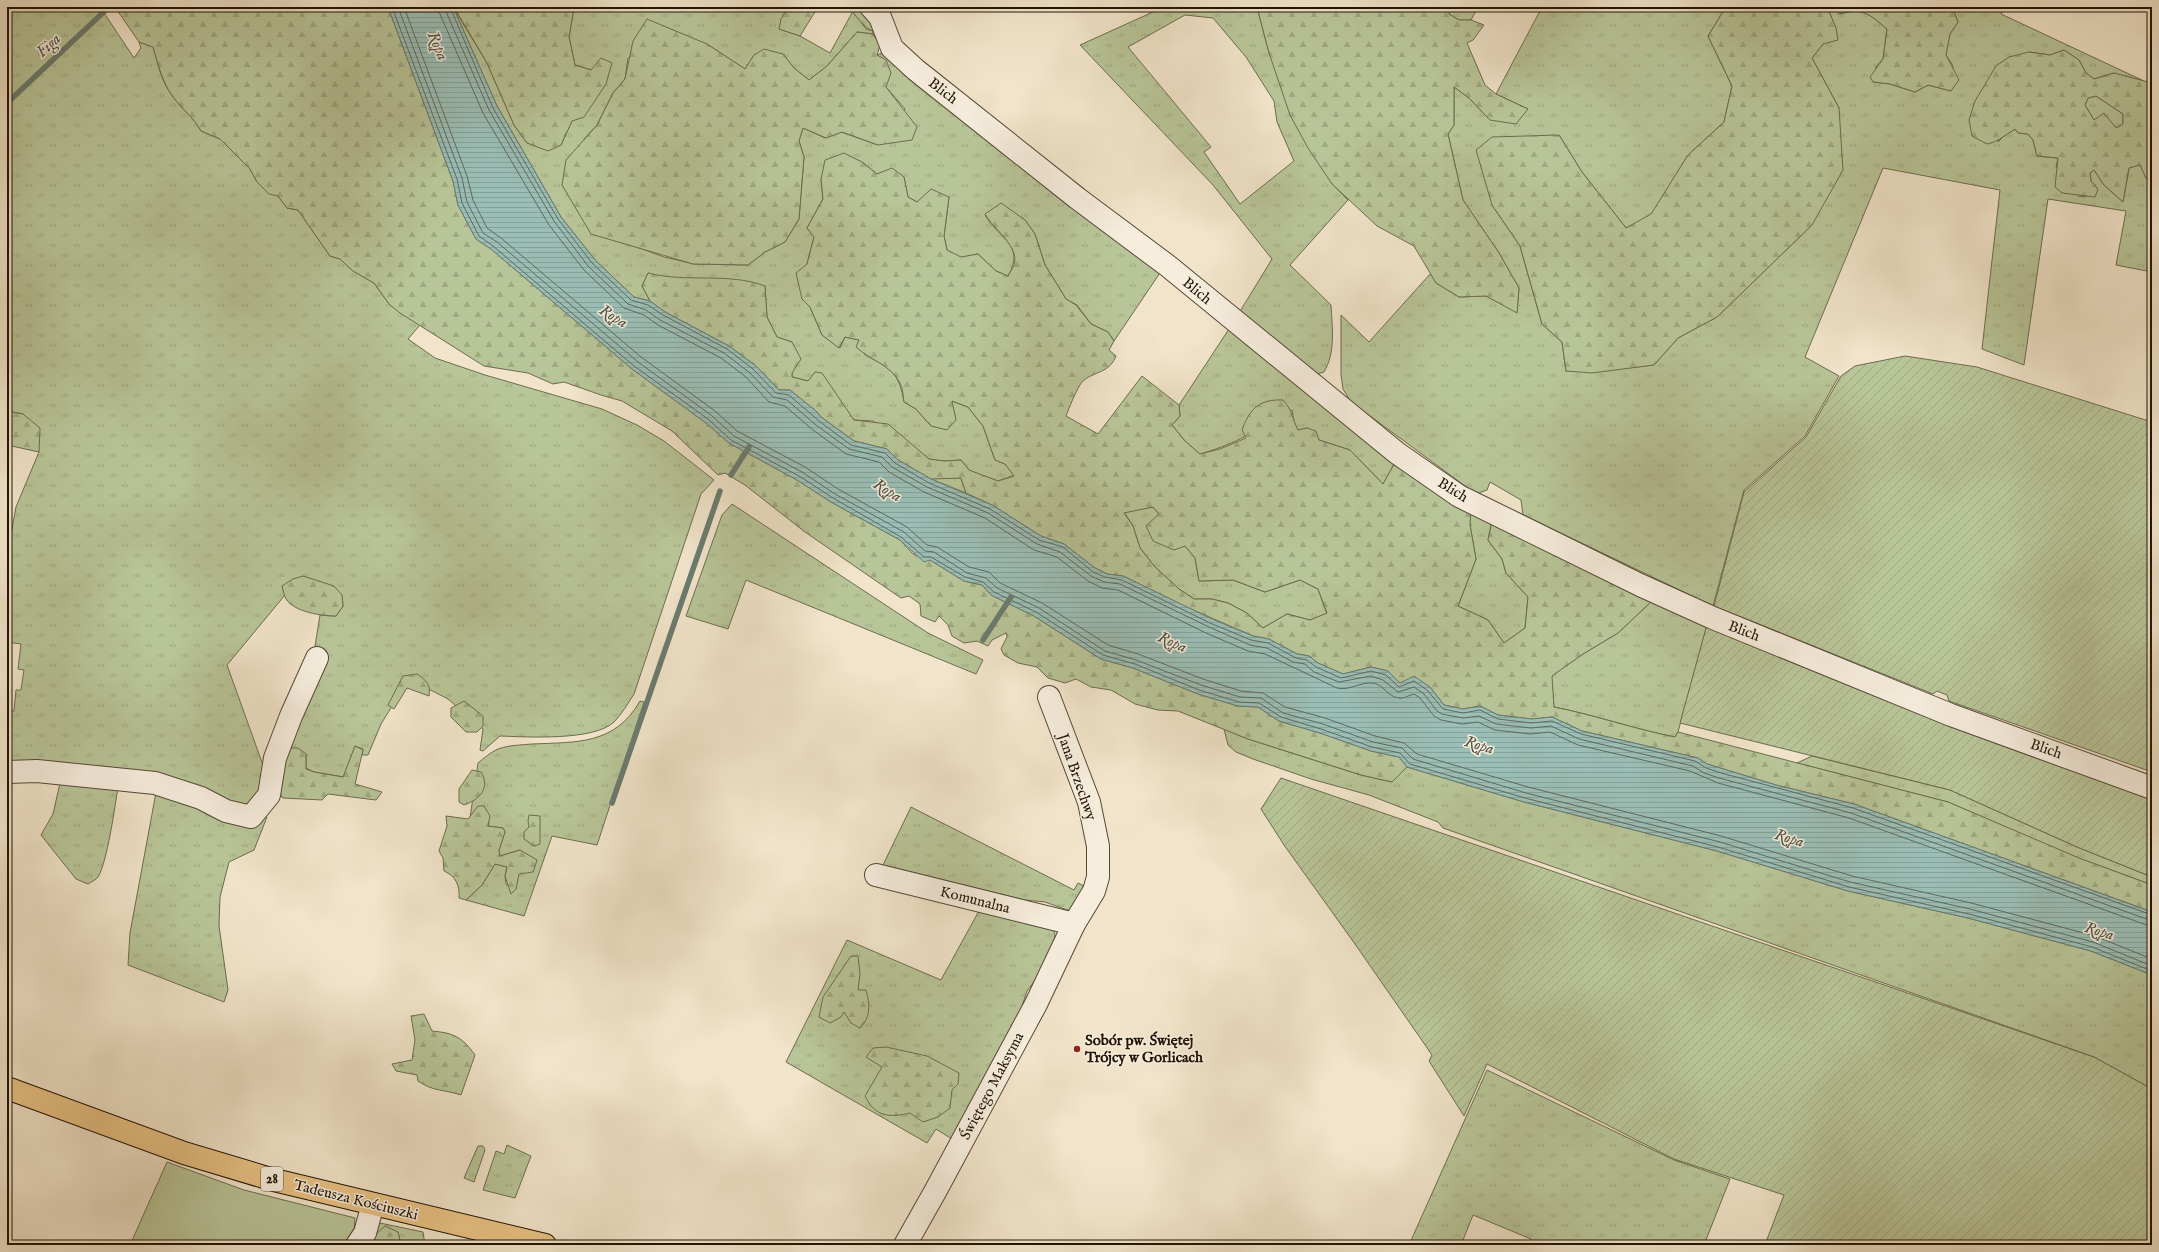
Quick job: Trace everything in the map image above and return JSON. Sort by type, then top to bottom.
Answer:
[{"type":"main road","name":"Tadeusza Kościuszki","points":[[8,1093],[184,1153],[274,1180],[545,1245]]},
{"type":"street","name":"Blich","points":[[871,7],[880,18],[892,48],[916,70],[1077,198],[1168,266],[1397,453],[1459,496],[1640,585],[1713,618],[1951,715],[2152,788]]},
{"type":"street","points":[[7,772],[37,771],[155,783],[201,798],[226,811],[251,817],[269,795],[275,758],[291,716],[317,658]]},
{"type":"street","name":"Jana Brzechwy","points":[[1049,697],[1089,802],[1098,846],[1098,877],[1094,891],[1074,924]]},
{"type":"street","name":"Komunalna","points":[[876,875],[1074,924]]},
{"type":"street","name":"Świętego Maksyma","points":[[905,1245],[1036,1004],[1074,924]]},
{"type":"street","points":[[357,1245],[365,1233],[373,1204]]},
{"type":"green space","points":[[7,7],[100,7],[134,58],[141,48],[139,42],[153,46],[160,72],[168,90],[175,100],[195,121],[201,131],[220,139],[250,169],[257,182],[278,196],[287,208],[298,210],[330,256],[340,259],[353,271],[374,283],[389,304],[420,325],[408,339],[435,358],[485,375],[602,409],[637,425],[664,441],[714,480],[701,494],[634,694],[614,722],[604,728],[576,735],[543,737],[500,736],[483,751],[480,750],[483,729],[448,699],[409,679],[381,724],[368,755],[362,755],[363,749],[355,746],[344,777],[314,772],[306,768],[306,754],[283,748],[324,650],[315,646],[320,615],[336,616],[343,606],[342,595],[282,586],[285,595],[227,665],[264,768],[264,786],[246,809],[7,765],[7,711],[14,711],[16,690],[21,690],[24,670],[18,669],[21,644],[7,642],[7,555],[16,507],[39,452],[23,414],[7,411]]},
{"type":"green space","points":[[115,7],[388,7],[453,181],[458,205],[476,239],[491,249],[632,369],[706,423],[729,443],[797,480],[831,502],[900,540],[913,554],[930,560],[964,581],[982,585],[991,595],[1034,616],[1101,659],[1133,668],[1198,694],[1238,706],[1258,707],[1279,721],[1320,733],[1371,751],[1399,757],[1407,767],[1392,782],[1361,775],[1248,739],[1178,711],[1158,710],[1135,704],[1111,690],[1091,687],[1076,679],[1065,683],[1048,678],[1037,667],[1018,663],[1004,655],[1001,649],[1007,637],[1006,633],[992,640],[988,646],[977,641],[964,643],[952,636],[948,625],[939,616],[935,622],[921,616],[920,604],[909,596],[901,598],[805,532],[745,485],[725,473],[718,475],[672,431],[622,401],[564,382],[553,384],[528,373],[484,366],[400,313],[389,304],[374,283],[353,271],[340,259],[330,256],[298,210],[287,208],[278,196],[269,194],[257,182],[250,169],[220,139],[201,131],[169,91],[161,73],[153,47],[139,42]]},
{"type":"green space","points":[[453,7],[487,63],[514,125],[527,143],[561,145],[572,121],[606,84],[591,70],[575,65],[569,37],[574,7],[788,7],[779,29],[800,36],[830,53],[853,11],[866,29],[873,31],[873,34],[857,32],[827,66],[809,80],[794,68],[783,54],[754,55],[745,69],[707,44],[628,58],[625,79],[613,93],[597,125],[584,139],[626,243],[664,257],[694,264],[748,265],[765,252],[785,242],[799,219],[804,157],[799,141],[803,128],[825,138],[841,132],[878,145],[905,109],[886,87],[877,55],[889,50],[1164,267],[1114,341],[1108,332],[1091,324],[1077,305],[1066,299],[1045,265],[1035,234],[1025,220],[1001,204],[985,215],[1012,249],[1014,257],[1013,265],[1008,276],[996,271],[978,254],[961,258],[947,250],[944,236],[949,197],[917,202],[908,197],[904,177],[877,174],[862,162],[821,179],[823,199],[807,228],[814,237],[807,264],[802,299],[810,307],[822,335],[840,348],[845,337],[859,340],[865,355],[892,372],[899,384],[904,402],[916,409],[931,426],[952,401],[968,407],[983,426],[995,460],[1005,464],[1015,475],[998,481],[970,471],[961,460],[944,461],[929,459],[904,439],[873,421],[854,420],[840,401],[813,376],[808,381],[792,377],[792,342],[777,337],[767,317],[765,286],[665,278],[648,273],[642,286],[650,301],[634,297],[595,260],[561,217],[497,106]]},
{"type":"green space","points":[[454,7],[574,7],[569,37],[575,65],[591,70],[601,58],[612,63],[606,84],[584,117],[572,121],[561,145],[548,151],[527,143],[514,125],[487,63]]},
{"type":"green space","points":[[788,7],[818,7],[800,36],[779,29],[781,19]]},
{"type":"green space","points":[[847,7],[864,7],[877,23],[873,31],[865,27]]},
{"type":"green space","points":[[1164,7],[1257,7],[1269,53],[1332,184],[1348,200],[1290,265],[1331,305],[1332,348],[1328,364],[1324,372],[1317,374],[1239,313],[1272,259],[1213,185],[1080,45]],"holes":[[[1185,15],[1213,18],[1246,57],[1274,101],[1277,122],[1294,161],[1240,204],[1204,152],[1211,147],[1128,47]]]},
{"type":"green space","points":[[1257,7],[1451,7],[1449,14],[1459,20],[1471,20],[1484,25],[1473,40],[1467,43],[1485,85],[1496,94],[1528,109],[1516,124],[1490,120],[1469,98],[1454,87],[1454,125],[1448,134],[1463,200],[1499,253],[1519,288],[1517,313],[1486,296],[1459,297],[1436,283],[1414,246],[1377,226],[1332,184],[1308,148],[1290,115],[1269,53]]},
{"type":"green space","points":[[1451,7],[1478,7],[1471,20],[1459,20],[1449,14]]},
{"type":"green space","points":[[1542,7],[1726,7],[1708,36],[1732,86],[1724,122],[1688,155],[1651,215],[1626,228],[1582,172],[1559,135],[1492,205],[1520,246],[1542,324],[1562,342],[1566,371],[1602,371],[1654,365],[1678,338],[1717,317],[1812,225],[1839,108],[1812,58],[1836,28],[1827,7],[1835,7],[1840,14],[1855,11],[1866,13],[1887,29],[1883,59],[1876,67],[1873,82],[1890,84],[1915,92],[1928,85],[1951,91],[1953,66],[1946,55],[1946,46],[1950,34],[1958,22],[1954,12],[1948,7],[2004,7],[2001,14],[2144,81],[2128,78],[2114,73],[2094,79],[2086,73],[2079,60],[2064,50],[2050,55],[2029,52],[1998,142],[2015,129],[2018,133],[2028,134],[2033,140],[2037,156],[2058,158],[2056,167],[2078,196],[2085,197],[2098,189],[2091,181],[2090,173],[2094,170],[2104,185],[2123,202],[2129,168],[2140,164],[2146,178],[2152,182],[2152,272],[2116,265],[2126,211],[2048,199],[2024,365],[1982,349],[2000,190],[1883,168],[1805,357],[1839,376],[1805,436],[1744,490],[1713,606],[1523,515],[1521,500],[1490,482],[1487,490],[1476,494],[1351,402],[1343,389],[1341,375],[1341,315],[1369,342],[1431,273],[1436,283],[1459,297],[1486,296],[1517,312],[1519,288],[1499,253],[1463,200],[1448,134],[1454,125],[1454,87],[1469,98],[1490,120],[1528,109],[1496,94]]},
{"type":"green space","points":[[1726,7],[1827,7],[1836,28],[1838,40],[1823,44],[1812,58],[1839,108],[1843,170],[1812,225],[1717,317],[1678,338],[1654,365],[1592,373],[1566,371],[1562,342],[1542,324],[1520,246],[1492,205],[1476,150],[1492,137],[1559,135],[1582,172],[1626,228],[1651,214],[1688,155],[1724,122],[1732,86],[1708,36]]},
{"type":"green space","points":[[1835,7],[1948,7],[1954,12],[1958,22],[1950,34],[1946,55],[1959,80],[1951,91],[1928,85],[1915,92],[1890,84],[1873,82],[1870,77],[1883,59],[1887,29],[1865,13],[1854,11],[1839,14]]},
{"type":"green space","points":[[647,19],[707,44],[745,69],[754,55],[764,49],[783,54],[794,68],[809,80],[827,66],[857,32],[873,34],[880,45],[877,55],[886,60],[891,73],[886,87],[917,127],[912,140],[878,145],[842,132],[826,138],[803,128],[799,141],[804,157],[799,219],[785,242],[765,252],[748,265],[693,264],[591,234],[562,185],[566,160],[597,125],[613,93],[625,79],[633,41]]},
{"type":"green space","points":[[2064,50],[2079,60],[2086,73],[2094,79],[2114,73],[2152,83],[2152,182],[2146,178],[2140,165],[2129,168],[2123,202],[2104,185],[2094,170],[2090,173],[2091,181],[2098,189],[2095,197],[2062,193],[2055,187],[2058,158],[2037,156],[2033,140],[2028,134],[2018,133],[2015,129],[1998,140],[1987,144],[1972,136],[1969,120],[1975,101],[1996,66],[2009,57],[2029,52],[2050,55]],"holes":[[[2096,96],[2123,114],[2123,124],[2116,128],[2104,113],[2094,120],[2085,105],[2088,98]]]},
{"type":"green space","points":[[2096,96],[2123,114],[2123,124],[2116,128],[2094,120],[2085,105],[2088,98]]},
{"type":"green space","points":[[844,153],[862,162],[877,174],[892,168],[904,177],[908,197],[917,202],[931,189],[949,197],[944,236],[947,250],[961,257],[978,254],[996,271],[1008,276],[1014,265],[1015,258],[1013,251],[1010,244],[985,214],[1001,203],[1025,220],[1035,234],[1045,265],[1066,299],[1076,305],[1091,324],[1108,332],[1114,341],[1109,350],[1116,356],[1113,362],[1105,369],[1086,378],[1082,382],[1066,416],[1098,434],[1142,376],[1179,405],[1180,416],[1172,425],[1185,441],[1200,454],[1220,449],[1246,438],[1242,430],[1252,411],[1262,403],[1283,400],[1291,412],[1298,430],[1307,428],[1316,431],[1319,440],[1350,450],[1383,484],[1398,457],[1471,506],[1470,525],[1476,559],[1458,606],[1488,620],[1504,643],[1525,628],[1528,597],[1506,573],[1502,559],[1488,540],[1493,516],[1654,599],[1618,633],[1583,654],[1552,676],[1554,707],[1675,737],[1678,732],[1948,802],[2079,858],[2152,885],[2152,912],[1854,804],[1776,785],[1707,764],[1698,758],[1582,731],[1552,717],[1532,719],[1498,715],[1480,706],[1463,709],[1444,705],[1430,687],[1400,683],[1388,671],[1371,667],[1343,674],[1318,663],[1309,656],[1297,654],[1269,639],[1253,636],[1184,606],[1123,576],[1107,574],[1095,568],[1064,544],[1041,536],[992,505],[966,493],[961,478],[931,479],[898,460],[887,449],[854,441],[821,417],[816,411],[790,390],[779,390],[756,366],[729,346],[665,312],[650,301],[642,286],[648,273],[662,276],[736,279],[765,286],[767,317],[777,337],[792,342],[801,359],[792,373],[792,377],[808,381],[815,372],[822,373],[854,420],[888,424],[929,459],[944,461],[961,460],[969,470],[998,481],[1014,476],[1005,464],[995,460],[983,426],[968,407],[952,401],[956,420],[947,430],[931,426],[916,409],[904,402],[901,385],[896,377],[886,367],[856,347],[859,340],[845,337],[839,348],[822,335],[810,307],[802,299],[796,273],[807,264],[814,237],[807,228],[823,199],[821,179],[825,160]],"holes":[[[1153,507],[1159,514],[1146,526],[1153,541],[1174,550],[1185,546],[1195,558],[1199,581],[1233,580],[1265,592],[1300,580],[1318,589],[1327,613],[1310,620],[1287,614],[1263,628],[1247,613],[1228,603],[1212,599],[1194,599],[1179,589],[1155,567],[1140,548],[1133,526],[1124,513]]]},
{"type":"green space","points":[[1231,326],[1398,457],[1383,484],[1350,450],[1319,440],[1307,428],[1298,430],[1294,422],[1292,410],[1236,441],[1200,454],[1185,441],[1172,425],[1180,416],[1179,405]]},
{"type":"green space","points":[[1905,356],[1977,367],[2152,422],[2152,772],[1949,701],[1947,695],[1937,691],[1933,694],[1714,606],[1744,492],[1806,437],[1841,376],[1855,366]]},
{"type":"green space","points":[[7,411],[23,414],[40,428],[39,452],[7,445]]},
{"type":"green space","points":[[961,478],[966,493],[931,479]]},
{"type":"green space","points":[[732,504],[928,633],[983,660],[976,674],[746,580],[728,629],[686,616],[722,515]]},
{"type":"green space","points":[[1471,506],[1493,516],[1488,540],[1502,559],[1506,573],[1528,597],[1525,628],[1504,643],[1488,620],[1458,606],[1476,559],[1470,525]]},
{"type":"green space","points":[[1153,507],[1195,558],[1199,581],[1233,580],[1265,592],[1300,580],[1318,589],[1327,614],[1310,620],[1287,614],[1263,628],[1247,613],[1228,603],[1212,599],[1194,599],[1179,589],[1155,567],[1140,548],[1133,526],[1124,512]]},
{"type":"green space","points":[[303,576],[334,586],[342,595],[343,606],[336,616],[316,614],[302,610],[295,607],[286,599],[282,586],[293,579]]},
{"type":"green space","points":[[1654,599],[1709,618],[1678,732],[1675,737],[1554,707],[1551,676],[1583,654],[1618,633]]},
{"type":"green space","points":[[1708,621],[2152,795],[2152,877],[2077,847],[1950,790],[1680,723]]},
{"type":"green space","points":[[417,674],[427,683],[429,696],[407,688],[394,709],[388,705],[403,676]]},
{"type":"green space","points":[[464,701],[483,716],[483,726],[477,732],[466,732],[451,717],[451,708]]},
{"type":"green space","points":[[640,701],[644,702],[597,845],[552,836],[524,916],[466,900],[482,885],[495,864],[507,867],[505,876],[506,884],[516,889],[520,850],[500,856],[499,850],[505,832],[503,828],[488,826],[489,822],[470,818],[478,763],[498,749],[515,745],[564,743],[594,738],[619,726],[630,715]]},
{"type":"green space","points":[[1224,729],[1248,739],[1361,775],[1392,782],[1407,767],[1524,802],[1717,851],[1848,891],[1968,918],[2091,951],[2152,975],[2152,1089],[2094,1057],[1443,828],[1438,822],[1369,795],[1311,779],[1253,759],[1236,752],[1228,745]]},
{"type":"green space","points":[[355,746],[363,750],[355,784],[382,792],[376,800],[328,794],[322,800],[283,798],[275,791],[283,748],[298,748],[306,754],[306,769],[314,772],[343,777]]},
{"type":"green space","points":[[1812,756],[1950,790],[2077,847],[2152,877],[2152,885],[2070,855],[1948,802],[1797,763]]},
{"type":"green space","points":[[472,770],[481,772],[485,783],[484,788],[479,797],[464,805],[459,802],[459,789]]},
{"type":"green space","points":[[1281,778],[2094,1057],[2152,1089],[2152,1245],[1772,1245],[1766,1242],[1784,1195],[1674,1159],[1487,1064],[1464,1116],[1429,1061],[1432,1055],[1284,845],[1261,809]]},
{"type":"green space","points":[[60,783],[118,787],[110,834],[101,870],[98,877],[88,884],[76,879],[41,835],[53,814]]},
{"type":"green space","points":[[157,787],[267,817],[254,850],[229,862],[220,897],[219,926],[228,990],[224,1002],[128,965],[130,933]]},
{"type":"green space","points":[[478,806],[484,806],[490,816],[488,826],[503,828],[505,832],[499,850],[500,856],[520,850],[537,860],[533,872],[519,874],[516,889],[511,894],[505,876],[507,867],[495,864],[482,885],[466,900],[459,898],[459,889],[456,882],[452,876],[444,871],[443,858],[439,851],[447,826],[446,816],[468,819]]},
{"type":"green space","points":[[911,807],[1074,890],[1078,883],[1086,887],[1070,911],[1045,902],[1025,900],[883,865]]},
{"type":"green space","points":[[529,815],[540,816],[540,844],[534,846],[524,839],[524,832],[529,827]]},
{"type":"green space","points":[[980,909],[1051,925],[1055,934],[1053,947],[1036,979],[1027,991],[1018,1018],[955,1141],[936,1129],[927,1143],[786,1062],[847,940],[941,980]]},
{"type":"green space","points":[[851,956],[858,956],[860,974],[858,990],[866,990],[868,1000],[868,1015],[864,1024],[860,1028],[851,1023],[844,1012],[841,1017],[830,1023],[819,1017],[823,997]]},
{"type":"green space","points":[[424,1014],[432,1031],[446,1033],[457,1037],[466,1044],[475,1055],[461,1095],[434,1089],[424,1085],[418,1081],[417,1075],[396,1071],[392,1064],[412,1060],[415,1040],[411,1016]]},
{"type":"green space","points":[[886,1047],[927,1056],[959,1073],[958,1084],[952,1090],[950,1108],[938,1117],[923,1122],[910,1113],[903,1115],[890,1115],[878,1112],[873,1108],[865,1096],[882,1067],[866,1057],[873,1048]]},
{"type":"green space","points":[[1487,1070],[1674,1160],[1730,1179],[1704,1245],[1656,1245],[1652,1243],[1651,1245],[1529,1245],[1531,1239],[1473,1215],[1461,1245],[1409,1245]]},
{"type":"green space","points":[[507,1145],[531,1156],[515,1198],[483,1190],[496,1151],[504,1154]]},
{"type":"green space","points":[[478,1146],[483,1146],[485,1150],[474,1182],[464,1178]]},
{"type":"green space","points":[[167,1162],[244,1190],[355,1218],[354,1231],[345,1245],[130,1245]]},
{"type":"green space","points":[[375,1222],[423,1232],[425,1245],[401,1245],[398,1232],[372,1238],[371,1245],[360,1245]]},
{"type":"green space","points":[[385,1226],[398,1232],[401,1245],[371,1245],[372,1238]]},
{"type":"water","name":"Ropa","points":[[388,7],[453,7],[497,106],[561,217],[595,260],[634,297],[650,301],[665,312],[729,346],[756,366],[779,390],[790,390],[816,411],[821,417],[854,441],[887,449],[898,460],[931,479],[992,505],[1041,536],[1064,544],[1095,568],[1107,574],[1123,576],[1212,619],[1253,636],[1269,639],[1297,654],[1309,656],[1318,663],[1343,674],[1371,667],[1388,671],[1400,683],[1414,676],[1430,687],[1444,705],[1463,709],[1480,706],[1498,715],[1532,719],[1552,717],[1582,731],[1698,758],[1707,764],[1776,785],[1854,804],[2152,912],[2152,975],[2091,951],[1968,918],[1848,891],[1717,851],[1524,802],[1407,767],[1399,757],[1371,751],[1320,733],[1279,721],[1258,707],[1238,706],[1198,694],[1133,668],[1101,659],[1034,616],[991,595],[982,585],[964,581],[930,560],[924,562],[900,540],[831,502],[797,480],[729,443],[706,423],[632,369],[491,249],[476,239],[458,205],[453,181]]},
{"type":"waterway","name":"Figa","points":[[7,103],[109,7]]},
{"type":"waterway","points":[[731,475],[749,447]]},
{"type":"waterway","points":[[612,803],[720,491]]},
{"type":"waterway","points":[[983,640],[1011,597]]},
{"type":"place","name":"Sobór pw. Świętej Trójcy w Gorlicach","points":[[1077,1049]]}]
